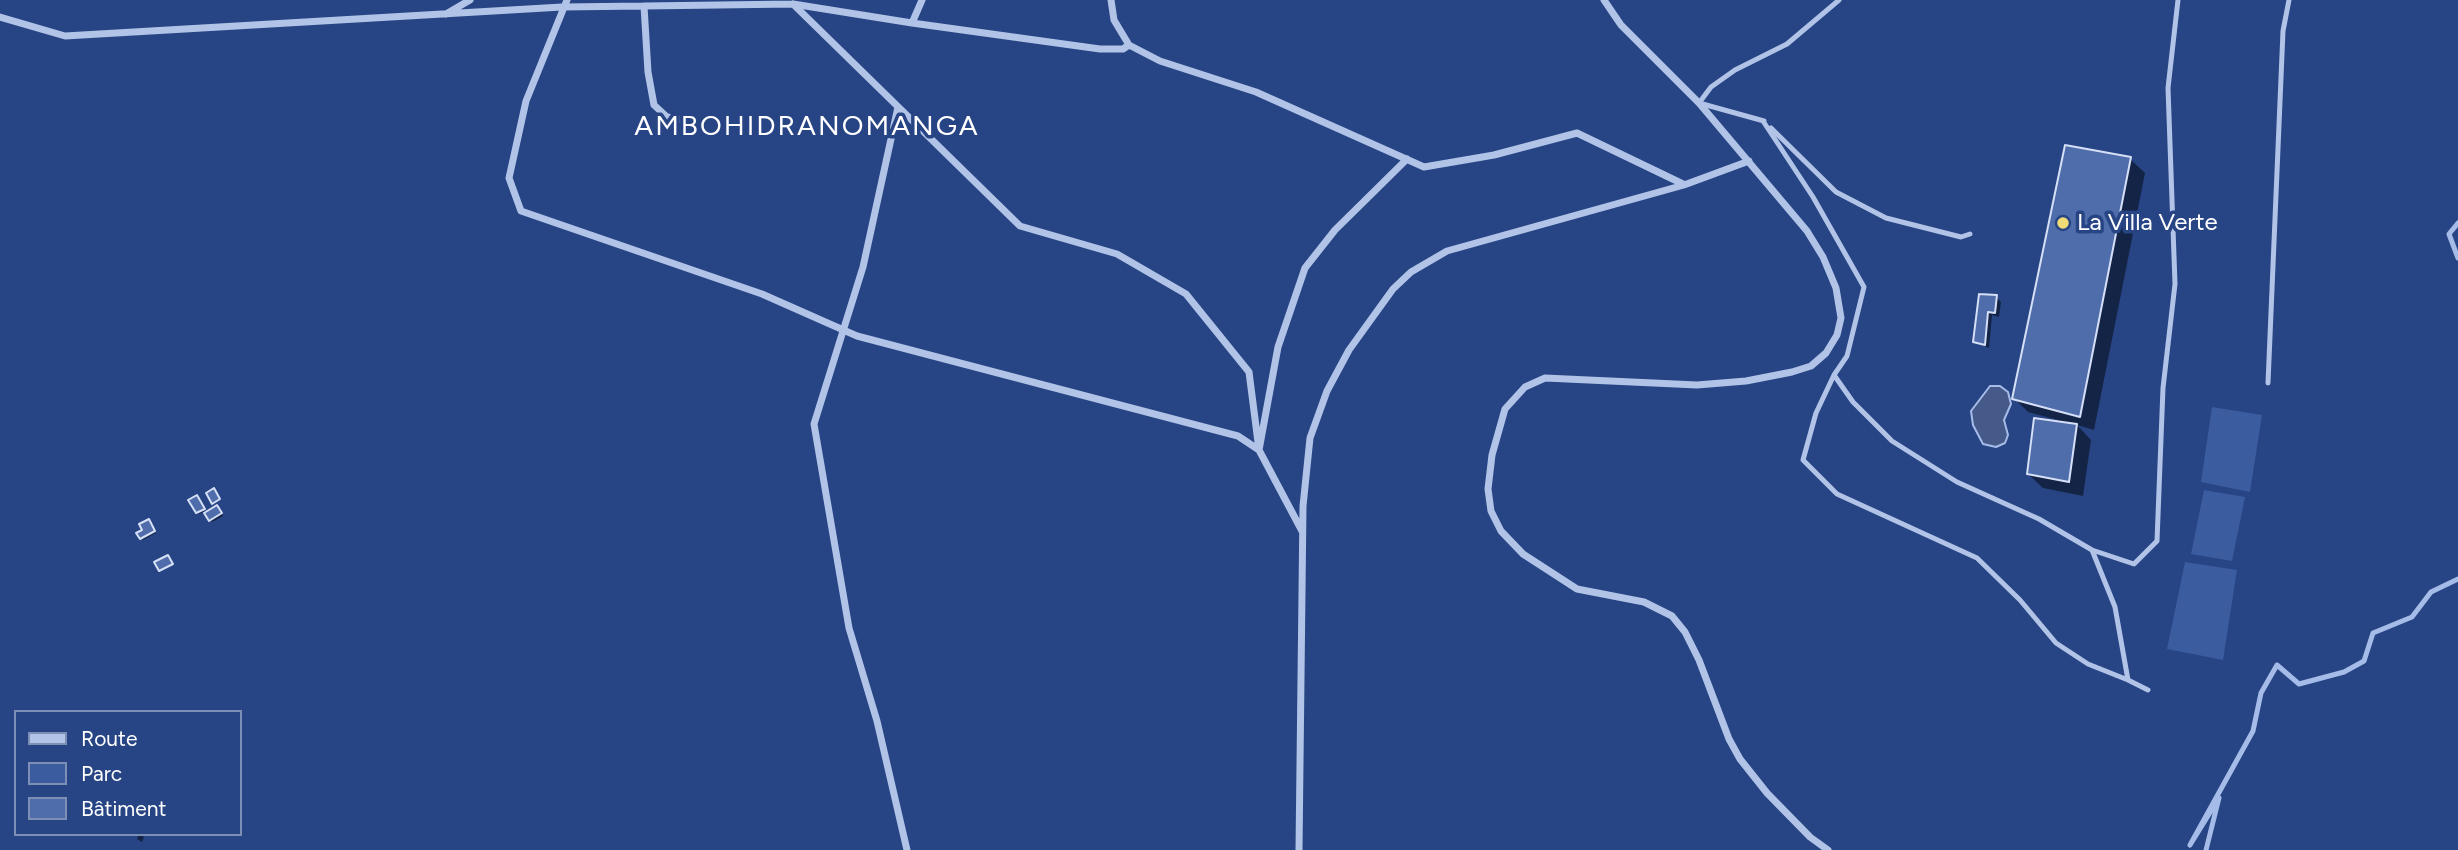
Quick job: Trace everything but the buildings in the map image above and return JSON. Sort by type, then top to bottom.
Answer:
[{"type":"street","points":[[443,16],[470,0]]},
{"type":"street","points":[[912,23],[922,0]]},
{"type":"street","points":[[1111,0],[1114,20],[1129,45],[1160,61],[1256,92],[1424,167],[1494,155],[1577,133],[1684,185]]},
{"type":"street","points":[[1604,0],[1621,24],[1699,103],[1807,231],[1823,257],[1836,288],[1841,318],[1837,335],[1826,353],[1811,366],[1792,372],[1746,381],[1697,385],[1545,378],[1525,387],[1506,410],[1492,455],[1488,489],[1491,511],[1501,531],[1523,554],[1577,589],[1644,602],[1672,616],[1685,632],[1699,660],[1729,739],[1740,759],[1767,793],[1810,837],[1828,850]]},
{"type":"street","points":[[565,4],[526,101],[509,178],[520,212],[762,294],[842,330],[1238,436],[1259,450]]},
{"type":"street","points":[[0,17],[65,36],[443,16],[565,4],[793,4],[1100,49],[1123,49],[1129,45]]},
{"type":"street","points":[[793,4],[1020,226],[1117,254],[1186,294],[1249,372],[1259,450],[1304,534]]},
{"type":"street","points":[[644,6],[648,72],[654,105],[667,117],[683,120]]},
{"type":"street","points":[[898,107],[863,267],[814,424],[849,628],[877,721],[906,850]]},
{"type":"street","points":[[1259,450],[1278,347],[1305,268],[1335,230],[1407,159]]},
{"type":"street","points":[[1299,850],[1304,534],[1310,438],[1327,391],[1349,350],[1393,289],[1411,272],[1463,244],[1684,185],[1749,161]]},
{"type":"lane","points":[[1839,0],[1787,44],[1735,70],[1711,87],[1699,103],[1763,121],[1836,192],[1886,218],[1961,237],[1970,234]]},
{"type":"lane","points":[[1834,375],[1853,402],[1892,441],[1957,482],[2039,519],[2092,550],[2133,564],[2157,541],[2163,388],[2175,284],[2168,88],[2178,0]]},
{"type":"lane","points":[[2268,383],[2283,31],[2289,0]]},
{"type":"lane","points":[[1763,121],[1813,197],[1864,287],[1847,356],[1834,375],[1816,413],[1803,460],[1837,494],[1977,558],[2020,600],[2056,643],[2088,664],[2148,690]]},
{"type":"lane","points":[[2092,550],[2115,607],[2128,680]]},
{"type":"green space","points":[[2212,407],[2262,415],[2250,492],[2201,482]]},
{"type":"green space","points":[[2204,490],[2245,497],[2232,561],[2191,554]]},
{"type":"green space","points":[[2185,562],[2237,570],[2223,660],[2167,649]]},
{"type":"shaded area","points":[[1990,386],[2000,386],[2008,392],[2011,404],[2004,420],[2008,435],[2005,443],[1996,447],[1983,444],[1973,425],[1971,411]]},
{"type":"waterway","name":"AMBOHIDRANOMANGA","points":[[2458,223],[2449,234],[2458,258]]},
{"type":"waterway","name":"AMBOHIDRANOMANGA","points":[[2206,850],[2219,798],[2190,845],[2253,731],[2261,693],[2277,665],[2299,684],[2344,672],[2364,661],[2373,633],[2412,617],[2431,592],[2458,579]]},
{"type":"place","name":"La Villa Verte","points":[[2063,223]]},
{"type":"district","name":"AMBOHIDRANOMANGA","points":[[807,127]]}]
